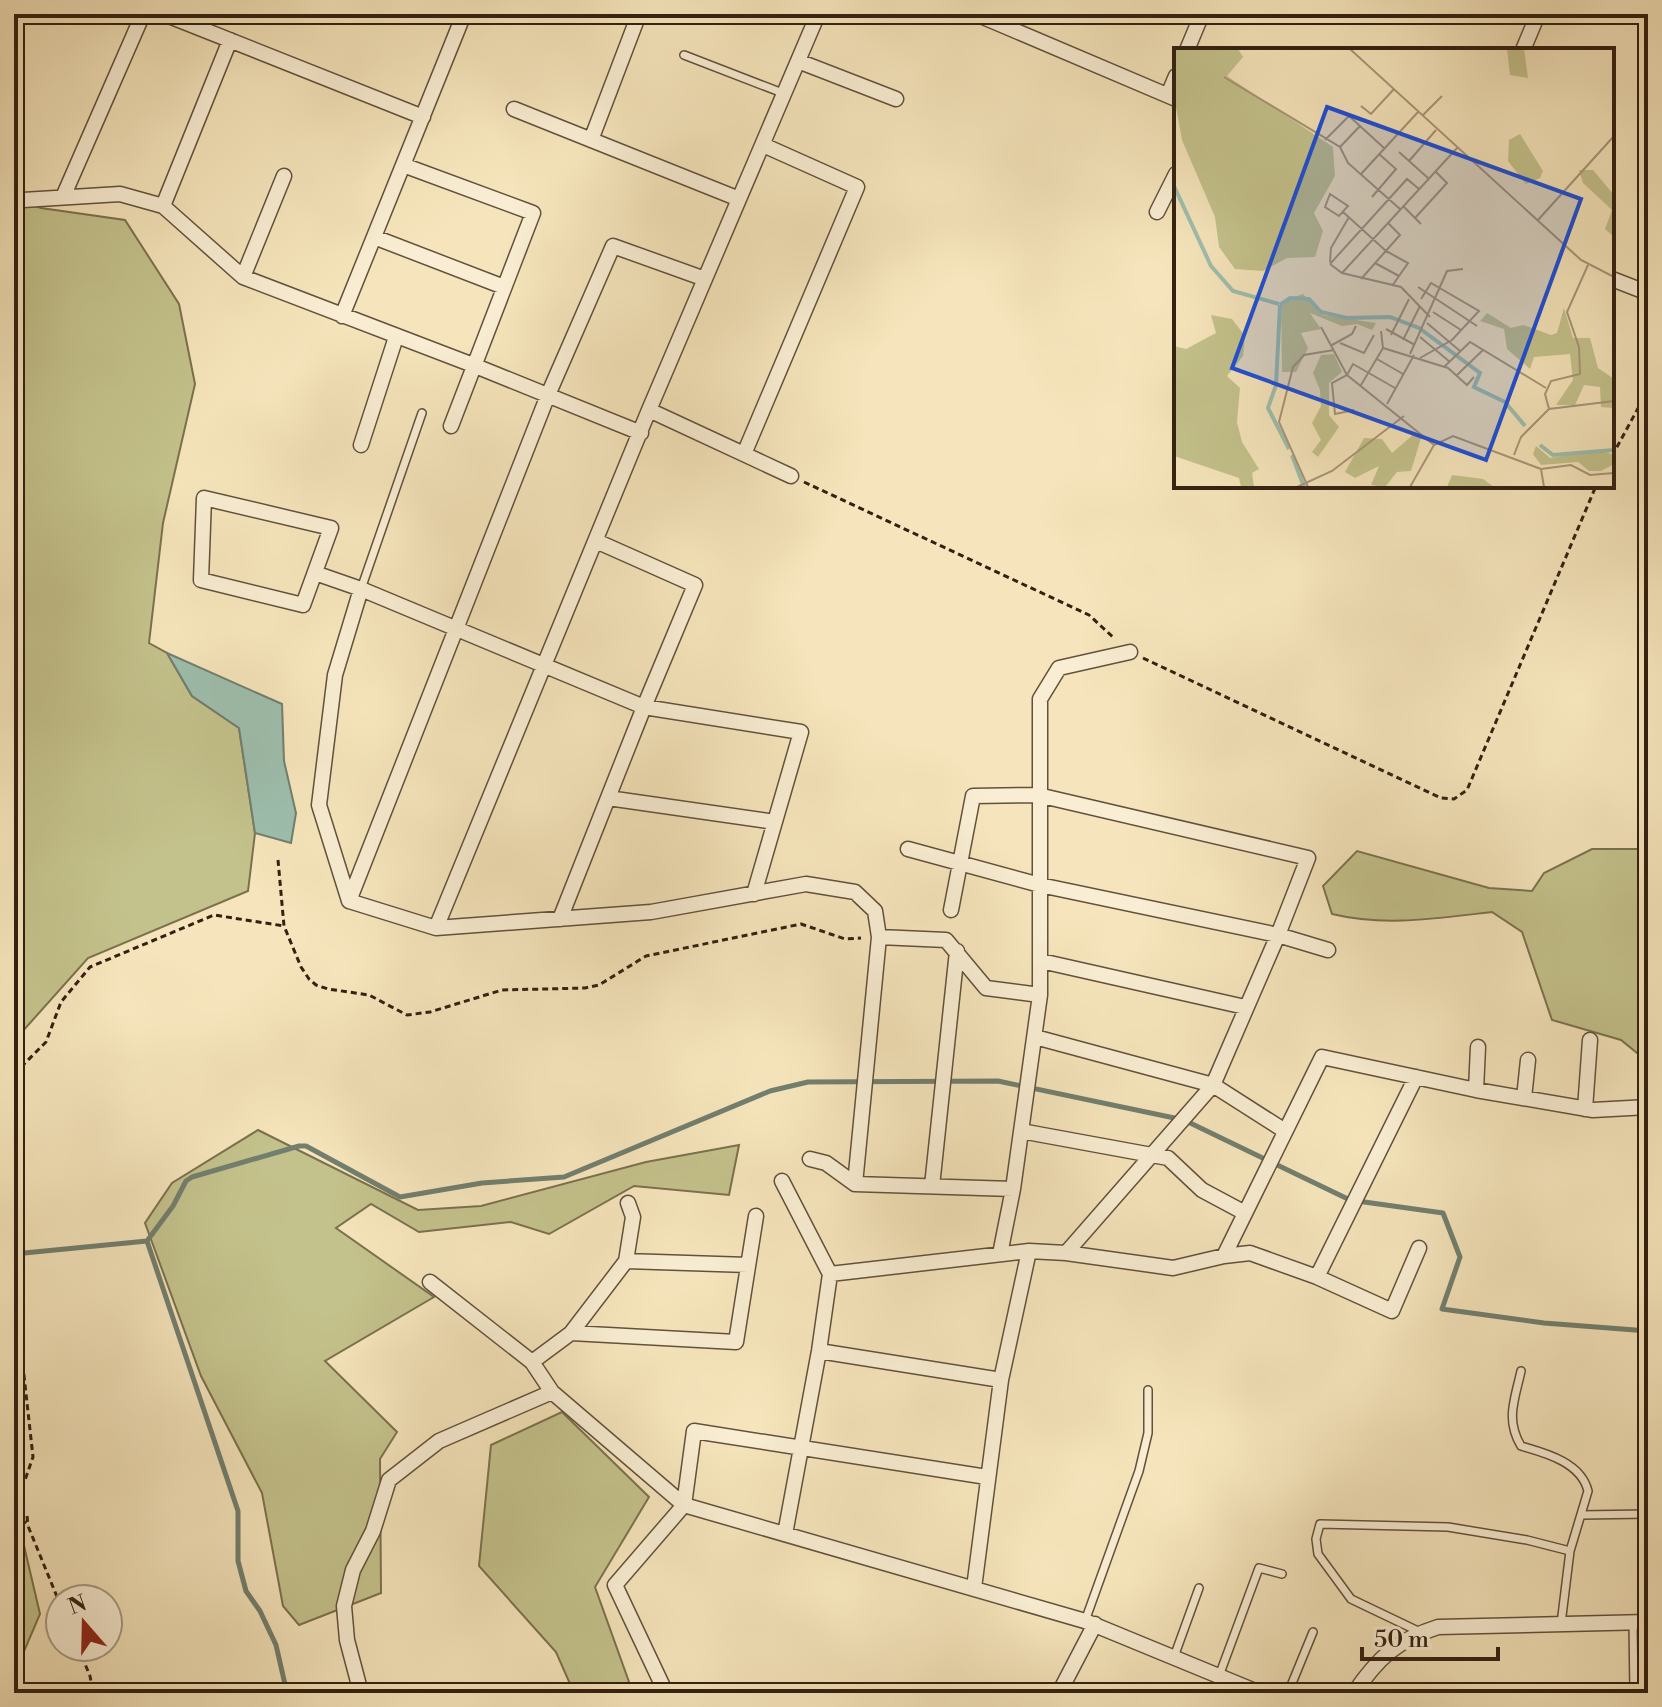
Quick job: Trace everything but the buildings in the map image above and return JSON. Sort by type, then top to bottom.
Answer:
[{"type":"street","points":[[63,197],[143,14]]},
{"type":"street","points":[[164,14],[423,117]]},
{"type":"street","points":[[342,316],[464,14]]},
{"type":"street","points":[[591,140],[639,14]]},
{"type":"street","points":[[436,928],[649,410],[818,14]]},
{"type":"street","points":[[976,14],[1172,97]]},
{"type":"street","points":[[1188,48],[1202,14]]},
{"type":"street","points":[[1524,48],[1538,14]]},
{"type":"street","points":[[163,206],[230,40]]},
{"type":"street","points":[[798,61],[896,99]]},
{"type":"street","points":[[514,109],[739,199]]},
{"type":"street","points":[[744,454],[857,187],[763,145]]},
{"type":"street","points":[[403,165],[533,213],[451,426]]},
{"type":"street","points":[[243,277],[284,176]]},
{"type":"street","points":[[1157,212],[1174,178]]},
{"type":"street","points":[[14,197],[23,200],[120,194],[163,206],[243,277],[641,433]]},
{"type":"street","points":[[374,237],[504,287]]},
{"type":"street","points":[[349,901],[548,395],[613,246],[705,279]]},
{"type":"street","points":[[1614,280],[1648,293]]},
{"type":"street","points":[[361,445],[396,337]]},
{"type":"street","points":[[649,410],[791,476]]},
{"type":"street","points":[[204,498],[331,528],[315,573],[303,605],[201,580],[204,498]]},
{"type":"street","points":[[560,919],[695,585],[596,541]]},
{"type":"street","points":[[315,573],[361,589],[644,707],[801,732],[754,894]]},
{"type":"street","points":[[349,901],[319,805],[335,675],[361,589]]},
{"type":"street","points":[[1000,1254],[1013,1189],[1040,995],[1040,699],[1059,668],[1130,652]]},
{"type":"street","points":[[951,910],[973,796],[1038,795],[1308,858],[1213,1085],[1066,1253]]},
{"type":"street","points":[[608,798],[775,822]]},
{"type":"street","points":[[908,849],[1040,885],[1278,935],[1328,950]]},
{"type":"street","points":[[349,901],[436,928],[651,912],[806,884],[855,892],[875,911],[879,937],[855,1184]]},
{"type":"street","points":[[879,937],[946,940],[986,988],[1040,995]]},
{"type":"street","points":[[932,1186],[957,951]]},
{"type":"street","points":[[1041,961],[1245,1007]]},
{"type":"street","points":[[1035,1037],[1213,1085],[1285,1131]]},
{"type":"street","points":[[1585,1109],[1590,1040]]},
{"type":"street","points":[[1476,1090],[1478,1047]]},
{"type":"street","points":[[1224,1256],[1322,1057],[1476,1090],[1585,1109],[1648,1107]]},
{"type":"street","points":[[1524,1098],[1528,1060]]},
{"type":"street","points":[[1317,1277],[1416,1077]]},
{"type":"street","points":[[1021,1131],[1168,1158],[1202,1190],[1245,1213]]},
{"type":"street","points":[[810,1159],[826,1163],[855,1184],[1013,1189]]},
{"type":"street","points":[[782,1181],[830,1274],[785,1534]]},
{"type":"street","points":[[532,1362],[571,1333],[626,1261],[633,1217],[628,1203]]},
{"type":"street","points":[[571,1333],[736,1342],[756,1216]]},
{"type":"street","points":[[830,1274],[1029,1251],[1173,1268],[1250,1253],[1317,1277],[1392,1311],[1419,1248]]},
{"type":"street","points":[[974,1588],[1001,1380],[1029,1251]]},
{"type":"street","points":[[626,1261],[748,1265]]},
{"type":"street","points":[[430,1282],[532,1362],[552,1392],[684,1505],[1090,1622],[1260,1693]]},
{"type":"street","points":[[819,1351],[1001,1380]]},
{"type":"street","points":[[361,1693],[347,1640],[344,1606],[353,1570],[373,1531],[389,1480],[439,1441],[552,1392]]},
{"type":"street","points":[[666,1693],[615,1585],[684,1505],[694,1431],[987,1477]]},
{"type":"street","points":[[1059,1693],[1090,1622]]},
{"type":"street","points":[[1354,1693],[1382,1657],[1407,1637],[1438,1627],[1640,1622]]},
{"type":"lane","points":[[684,55],[785,94]]},
{"type":"lane","points":[[361,589],[422,413]]},
{"type":"lane","points":[[1521,1371],[1510,1420],[1515,1436],[1521,1446],[1562,1458],[1588,1491],[1570,1551],[1561,1624]]},
{"type":"lane","points":[[1090,1622],[1139,1471],[1148,1433],[1148,1390]]},
{"type":"lane","points":[[1581,1515],[1648,1514]]},
{"type":"lane","points":[[1420,1632],[1351,1599],[1318,1554],[1316,1539],[1320,1524],[1448,1527],[1527,1540],[1570,1551]]},
{"type":"lane","points":[[1219,1676],[1259,1568],[1282,1574]]},
{"type":"lane","points":[[1173,1659],[1199,1588]]},
{"type":"lane","points":[[1634,1693],[1640,1622]]},
{"type":"lane","points":[[1288,1693],[1313,1632]]},
{"type":"path","points":[[1614,452],[1648,390]]},
{"type":"path","points":[[791,476],[1089,615],[1130,652],[1441,798],[1454,799],[1467,790],[1595,488]]},
{"type":"path","points":[[278,860],[284,926],[301,967],[316,985],[361,992],[407,1015],[430,1012],[502,990],[599,985],[646,956],[801,924],[845,939],[879,937]]},
{"type":"path","points":[[14,1074],[46,1042],[61,1002],[90,967],[214,915],[284,926]]},
{"type":"path","points":[[14,1285],[33,1457],[25,1480],[14,1479]]},
{"type":"path","points":[[27,1516],[28,1526],[51,1583]]},
{"type":"path","points":[[22,1519],[28,1526]]},
{"type":"path","points":[[85,1663],[93,1693]]},
{"type":"shaded area","points":[[14,199],[41,208],[125,220],[179,304],[195,384],[163,523],[149,643],[167,653],[192,696],[239,728],[255,833],[248,891],[88,958],[14,1041]]},
{"type":"shaded area","points":[[167,653],[282,704],[284,761],[296,813],[291,843],[255,833],[239,728],[192,696]]},
{"type":"shaded area","points":[[1592,849],[1648,849],[1648,1062],[1621,1040],[1552,1020],[1522,932],[1492,912],[1412,920],[1352,918],[1332,914],[1323,886],[1357,851],[1489,888],[1532,891],[1544,873]]},
{"type":"shaded area","points":[[258,1130],[418,1210],[481,1206],[646,1162],[739,1145],[729,1195],[634,1186],[549,1234],[511,1222],[419,1232],[371,1204],[336,1228],[434,1297],[325,1361],[397,1432],[380,1459],[381,1593],[299,1625],[283,1606],[262,1493],[201,1376],[145,1223],[172,1183]]},
{"type":"shaded area","points":[[562,1412],[649,1497],[595,1587],[633,1693],[574,1693],[556,1652],[479,1566],[491,1445]]},
{"type":"shaded area","points":[[14,1503],[40,1614],[14,1681]]},
{"type":"waterway","points":[[147,1241],[173,1206],[186,1181],[192,1177],[299,1146],[306,1146],[400,1197],[482,1183],[564,1177],[770,1091],[808,1082],[998,1081],[1184,1120],[1350,1200],[1443,1213],[1460,1257],[1442,1309],[1544,1323],[1648,1331]]},
{"type":"waterway","points":[[147,1241],[238,1511],[238,1561],[246,1591],[260,1611],[276,1645],[287,1693]]},
{"type":"waterway","points":[[14,1254],[147,1241]]}]
